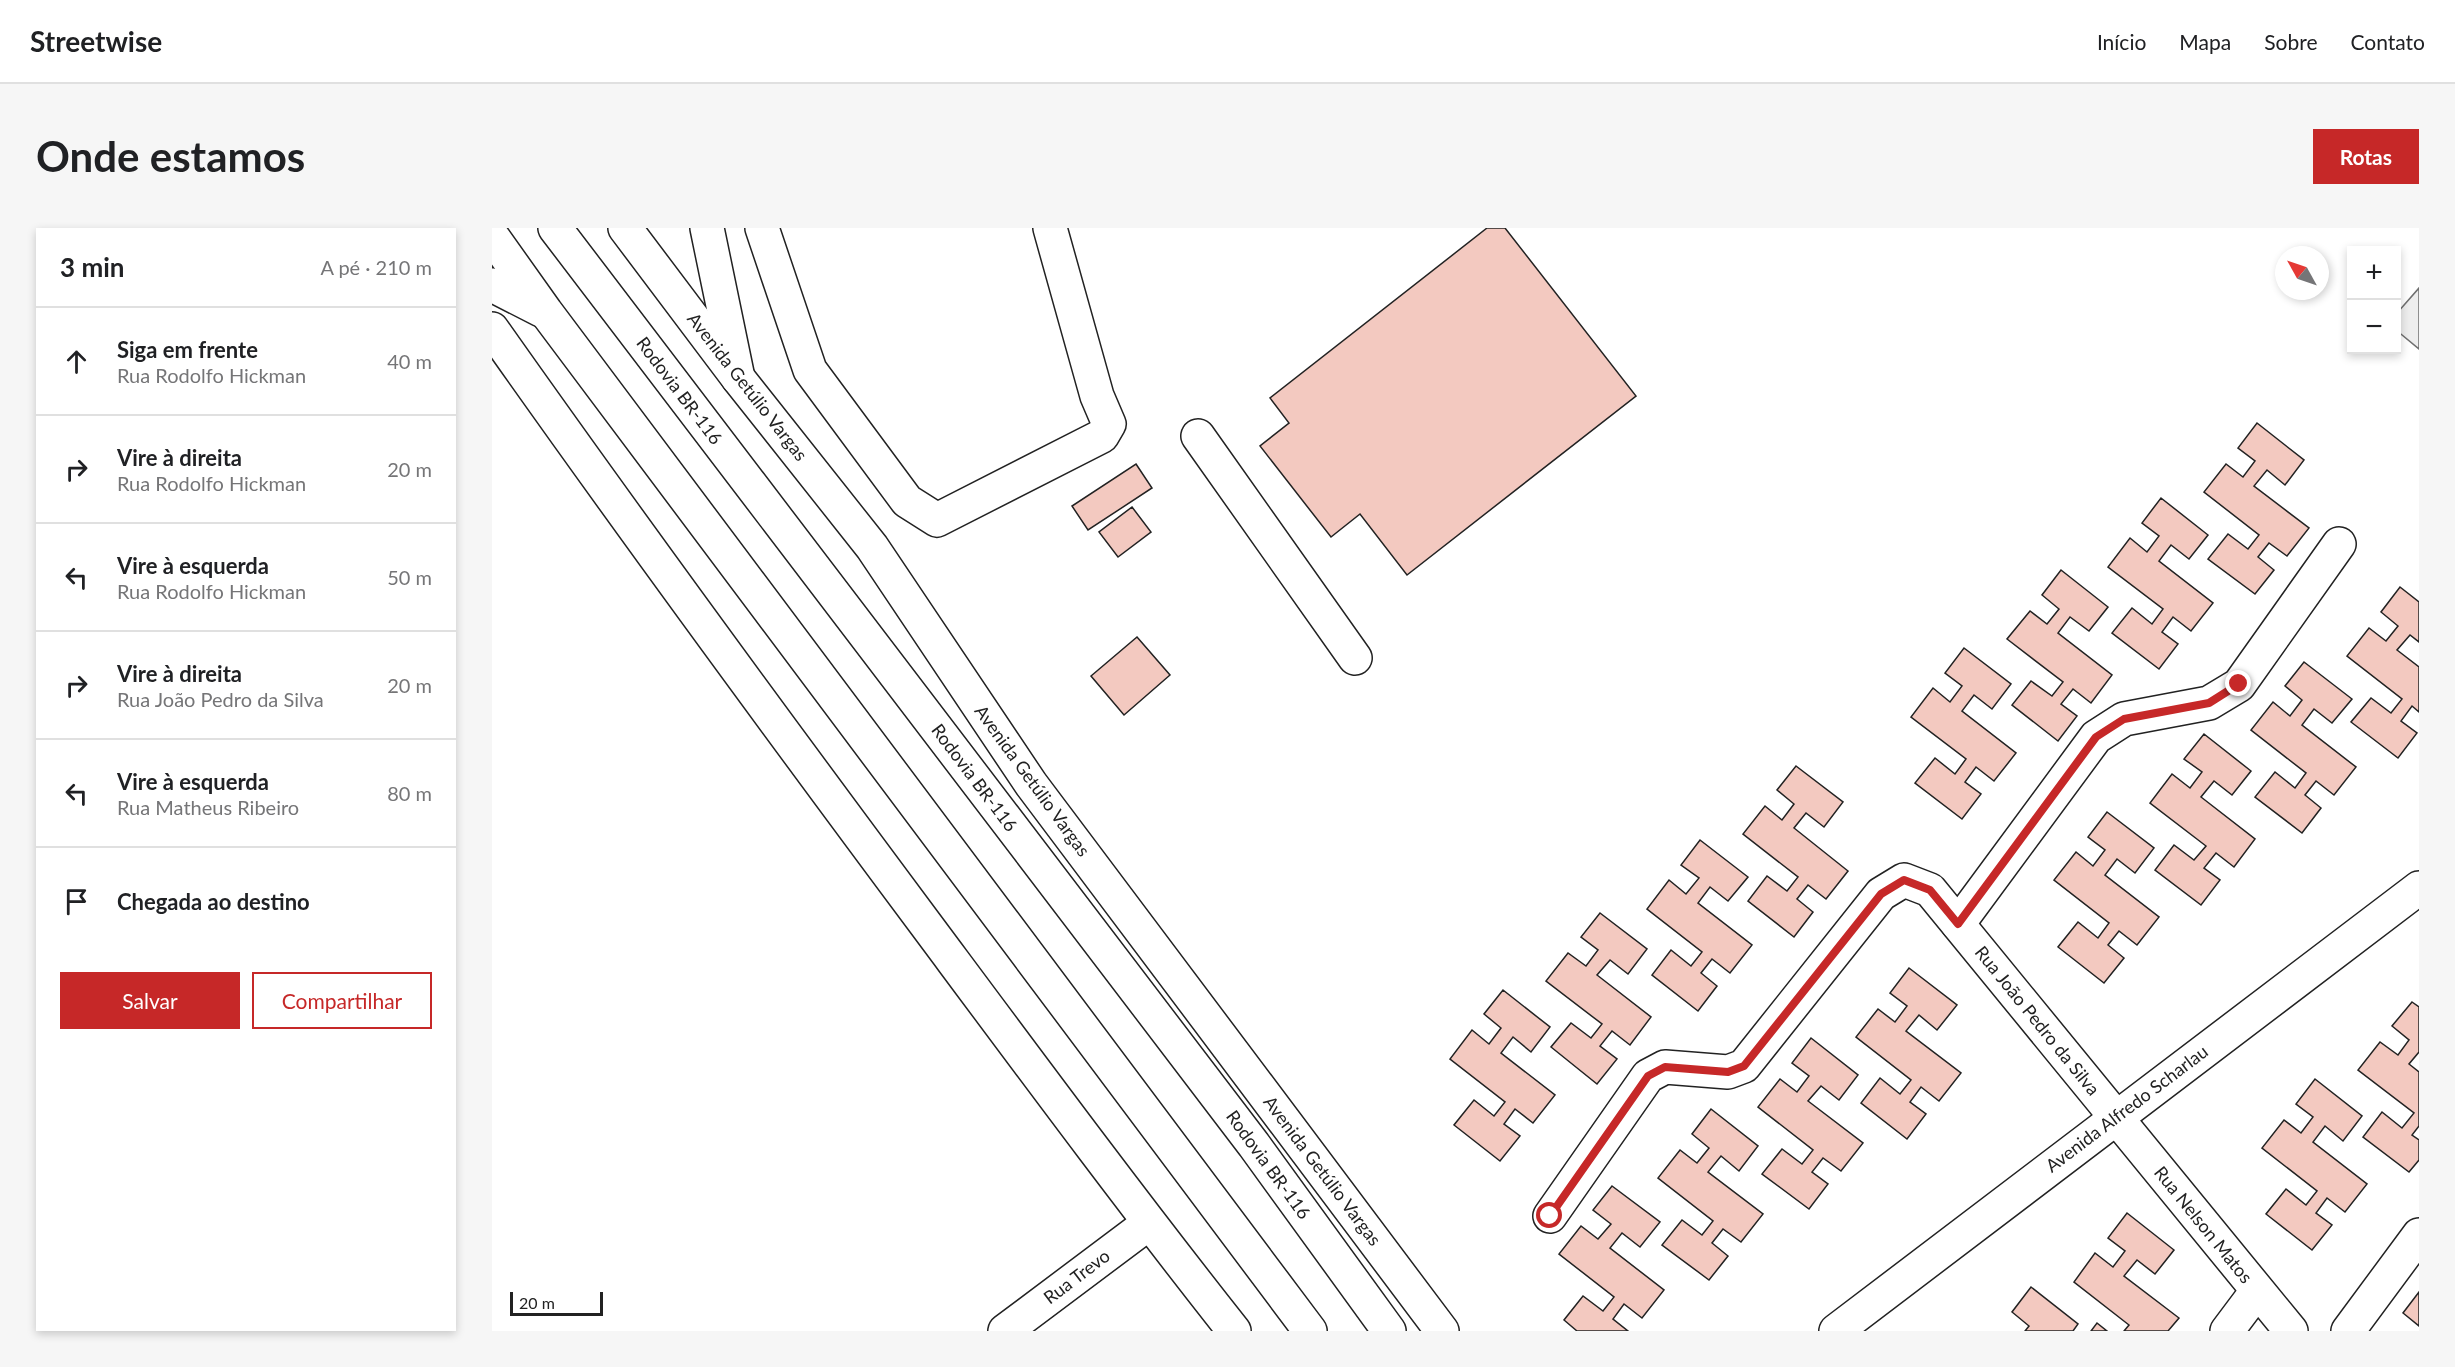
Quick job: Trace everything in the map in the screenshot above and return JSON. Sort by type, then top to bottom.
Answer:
[{"type":"main road","name":"Rodovia BR-116","points":[[555,228],[1254,1145],[1389,1331]]},
{"type":"main road","name":"Avenida Getúlio Vargas","points":[[625,228],[738,378],[872,547],[1031,784],[1442,1331]]},
{"type":"main road","points":[[707,228],[738,378]]},
{"type":"main road","points":[[762,228],[810,370],[907,501],[937,520],[1102,436],[1107,431],[1109,424],[1097,396],[1050,228]]},
{"type":"main road","points":[[492,236],[546,312],[1310,1331]]},
{"type":"main road","points":[[492,285],[546,312]]},
{"type":"main road","points":[[492,329],[611,498],[801,756],[1149,1223],[1234,1331]]},
{"type":"main road","points":[[1198,436],[1355,658]]},
{"type":"main road","points":[[1958,924],[2096,737],[2124,719],[2209,703],[2239,684],[2339,544]]},
{"type":"main road","name":"Rua João Pedro da Silva","points":[[1550,1216],[1648,1076],[1665,1067],[1728,1072],[1744,1066],[1881,894],[1904,880],[1930,890],[2116,1117]]},
{"type":"main road","name":"Avenida Alfredo Scharlau","points":[[1836,1331],[2419,888]]},
{"type":"main road","name":"Rua Nelson Matos","points":[[2116,1117],[2292,1331]]},
{"type":"main road","name":"Rua Trevo","points":[[1005,1331],[1149,1223]]},
{"type":"main road","points":[[2348,1331],[2419,1235]]},
{"type":"main road","points":[[2227,1331],[2257,1291]]},
{"type":"shaded area","points":[[2419,288],[2419,349],[2401,334],[2401,308]]},
{"type":"building","points":[[1487,228],[1505,228],[1636,396],[1407,575],[1360,514],[1331,537],[1260,446],[1289,423],[1270,398]]},
{"type":"building","points":[[2257,423],[2304,460],[2285,485],[2267,470],[2254,486],[2309,528],[2287,556],[2269,543],[2258,557],[2274,570],[2255,594],[2208,559],[2228,534],[2248,549],[2259,535],[2204,492],[2226,464],[2243,477],[2255,461],[2238,448]]},
{"type":"building","points":[[1136,464],[1152,488],[1088,530],[1072,506]]},
{"type":"building","points":[[2161,498],[2208,535],[2189,559],[2171,545],[2159,561],[2213,603],[2191,631],[2173,617],[2162,632],[2178,644],[2159,669],[2112,633],[2132,608],[2152,624],[2163,609],[2108,567],[2130,538],[2147,552],[2159,536],[2142,523]]},
{"type":"building","points":[[1132,507],[1151,532],[1118,557],[1099,532]]},
{"type":"building","points":[[2061,570],[2108,607],[2089,631],[2070,617],[2058,633],[2112,675],[2091,703],[2073,689],[2061,704],[2077,716],[2058,741],[2012,705],[2031,681],[2052,696],[2063,682],[2007,639],[2030,611],[2047,624],[2059,609],[2042,595]]},
{"type":"building","points":[[2400,587],[2419,602],[2419,642],[2410,635],[2397,650],[2419,667],[2419,712],[2412,706],[2401,721],[2417,733],[2398,758],[2351,722],[2371,698],[2391,713],[2402,699],[2347,656],[2369,628],[2386,641],[2398,626],[2381,612]]},
{"type":"building","points":[[1137,637],[1170,675],[1124,715],[1091,676]]},
{"type":"building","points":[[1964,648],[2011,684],[1992,709],[1974,695],[1962,711],[2016,753],[1994,781],[1976,767],[1965,782],[1981,794],[1962,819],[1915,783],[1935,758],[1955,774],[1966,759],[1911,717],[1933,688],[1950,702],[1962,686],[1945,673]]},
{"type":"building","points":[[2304,662],[2352,699],[2332,723],[2314,709],[2302,725],[2356,767],[2334,795],[2316,781],[2305,795],[2321,808],[2302,833],[2255,797],[2275,772],[2295,788],[2306,773],[2251,730],[2273,702],[2290,716],[2302,700],[2285,686]]},
{"type":"building","points":[[2204,734],[2251,771],[2232,795],[2214,781],[2201,797],[2255,839],[2234,867],[2216,853],[2204,868],[2220,880],[2201,905],[2155,870],[2174,845],[2194,860],[2206,846],[2150,803],[2172,774],[2190,788],[2202,772],[2184,759]]},
{"type":"building","points":[[1796,766],[1843,802],[1824,827],[1806,813],[1794,828],[1848,871],[1826,899],[1808,885],[1797,899],[1813,912],[1794,937],[1748,901],[1767,876],[1787,891],[1798,877],[1743,834],[1765,806],[1782,820],[1794,804],[1777,790]]},
{"type":"building","points":[[2107,812],[2154,848],[2135,873],[2117,859],[2105,875],[2159,917],[2137,945],[2119,931],[2108,945],[2124,958],[2104,983],[2058,947],[2078,922],[2098,938],[2109,923],[2054,880],[2076,852],[2093,866],[2105,850],[2088,837]]},
{"type":"building","points":[[1700,840],[1748,877],[1728,901],[1710,887],[1698,903],[1752,945],[1730,973],[1712,959],[1701,973],[1717,986],[1698,1011],[1652,975],[1671,950],[1691,966],[1702,952],[1647,909],[1669,880],[1686,894],[1699,878],[1681,865]]},
{"type":"building","points":[[1600,913],[1647,949],[1628,974],[1610,960],[1597,975],[1651,1017],[1630,1045],[1612,1031],[1600,1046],[1617,1059],[1597,1084],[1551,1047],[1571,1023],[1591,1038],[1602,1024],[1546,981],[1568,953],[1586,966],[1598,950],[1581,937]]},
{"type":"building","points":[[1909,968],[1957,1005],[1937,1030],[1919,1015],[1906,1031],[1961,1073],[1939,1101],[1921,1087],[1910,1102],[1926,1114],[1907,1139],[1861,1103],[1880,1078],[1900,1094],[1911,1080],[1856,1037],[1878,1009],[1895,1022],[1907,1006],[1890,993]]},
{"type":"building","points":[[1503,990],[1550,1027],[1531,1052],[1513,1037],[1501,1053],[1555,1095],[1533,1123],[1515,1109],[1504,1124],[1520,1136],[1500,1161],[1454,1125],[1474,1100],[1494,1116],[1505,1102],[1450,1059],[1472,1030],[1489,1044],[1501,1028],[1484,1014]]},
{"type":"building","points":[[2412,1002],[2419,1007],[2419,1052],[2409,1064],[2419,1072],[2419,1126],[2412,1135],[2419,1140],[2419,1160],[2409,1172],[2363,1137],[2382,1112],[2402,1128],[2414,1113],[2358,1070],[2380,1042],[2398,1055],[2409,1040],[2392,1026]]},
{"type":"building","points":[[1811,1038],[1858,1075],[1839,1100],[1821,1086],[1808,1101],[1863,1143],[1841,1171],[1823,1158],[1812,1172],[1828,1184],[1809,1209],[1762,1174],[1782,1149],[1802,1164],[1813,1150],[1758,1107],[1780,1079],[1797,1092],[1809,1076],[1792,1063]]},
{"type":"building","points":[[2315,1079],[2362,1116],[2343,1141],[2325,1126],[2313,1142],[2367,1184],[2345,1212],[2327,1198],[2316,1213],[2332,1225],[2312,1250],[2266,1214],[2286,1189],[2306,1205],[2317,1191],[2262,1148],[2284,1120],[2301,1133],[2313,1117],[2296,1104]]},
{"type":"building","points":[[1711,1109],[1758,1146],[1739,1171],[1721,1156],[1708,1172],[1763,1214],[1741,1242],[1723,1229],[1712,1243],[1728,1256],[1709,1280],[1662,1245],[1682,1220],[1702,1235],[1713,1221],[1658,1178],[1680,1150],[1697,1163],[1709,1148],[1692,1134]]},
{"type":"building","points":[[1612,1186],[1660,1222],[1640,1247],[1622,1233],[1610,1248],[1664,1290],[1642,1318],[1624,1304],[1613,1319],[1628,1331],[1577,1331],[1564,1320],[1583,1296],[1603,1311],[1614,1297],[1559,1254],[1581,1226],[1598,1239],[1611,1224],[1593,1210]]},
{"type":"building","points":[[2127,1213],[2174,1250],[2155,1274],[2137,1260],[2124,1276],[2179,1318],[2168,1331],[2124,1331],[2129,1325],[2074,1282],[2095,1253],[2113,1267],[2125,1251],[2108,1238]]},
{"type":"building","points":[[2031,1287],[2078,1324],[2073,1331],[2025,1331],[2029,1326],[2012,1312]]},
{"type":"building","points":[[2419,1292],[2419,1326],[2403,1313]]},
{"type":"building","points":[[2097,1323],[2107,1331],[2091,1331]]},
{"type":"route","points":[[1550,1216],[1648,1076],[1665,1067],[1728,1072],[1744,1066],[1881,894],[1904,880],[1930,890],[1958,924],[2096,737],[2124,719],[2209,703],[2239,684]]}]
